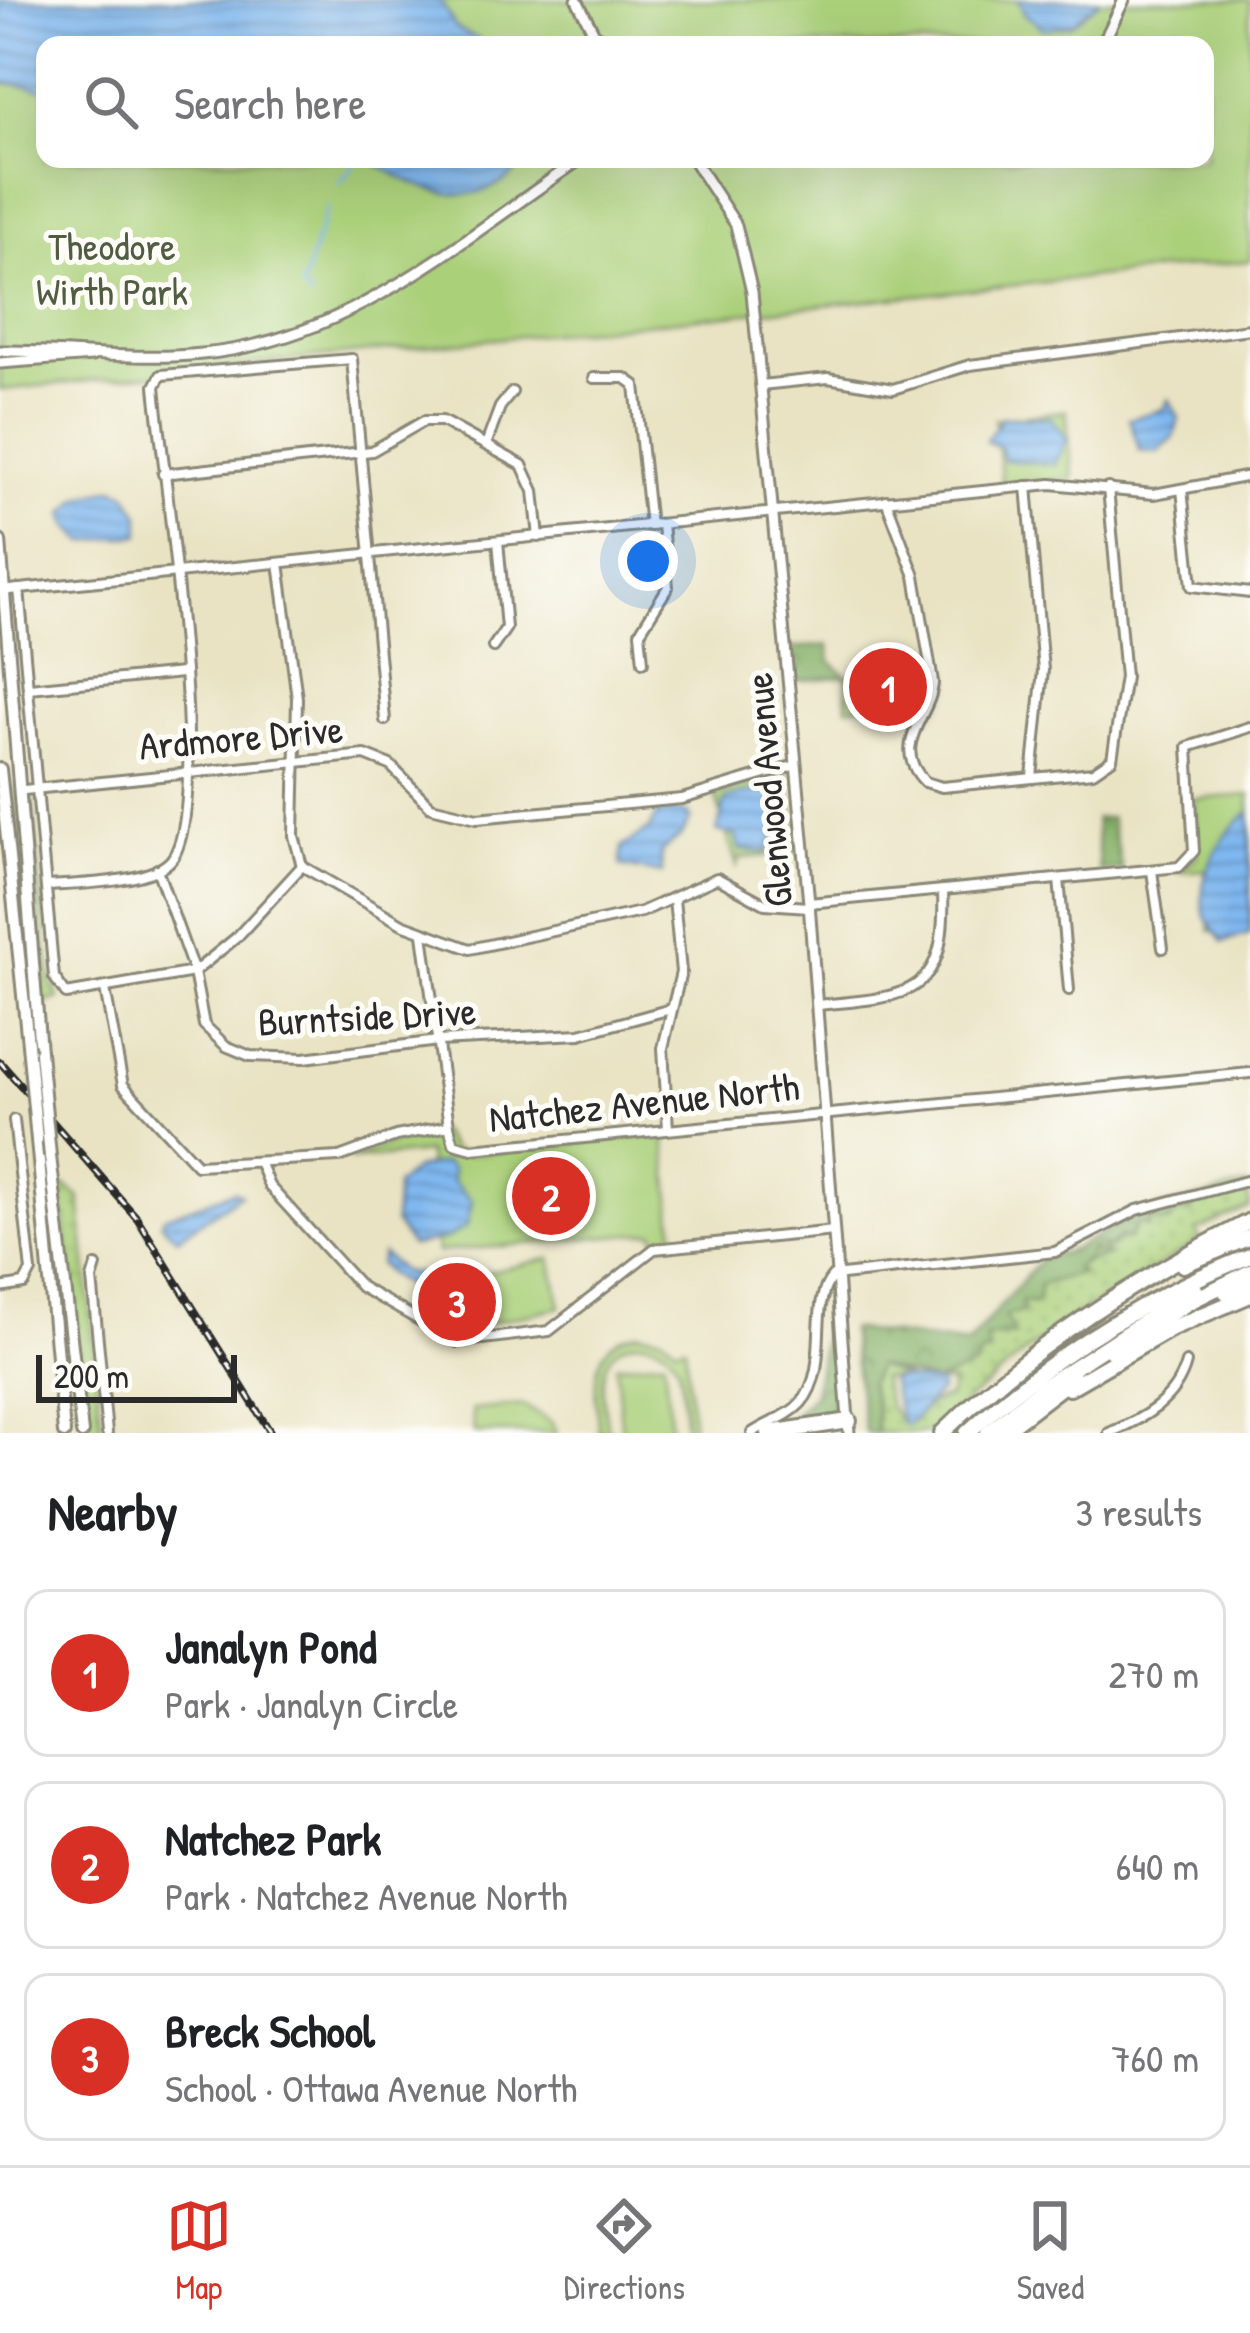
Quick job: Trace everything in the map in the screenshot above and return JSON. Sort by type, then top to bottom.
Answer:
[{"type":"highway","points":[[942,1431],[1012,1370],[1161,1268],[1250,1221]]},
{"type":"highway","points":[[1097,1312],[1178,1268],[1250,1237]]},
{"type":"highway","points":[[1000,1433],[1247,1262]]},
{"type":"highway","points":[[988,1433],[1042,1388],[1247,1262]]},
{"type":"highway","points":[[967,1433],[1089,1337],[1177,1288],[1247,1262]]},
{"type":"highway","points":[[1171,1314],[1250,1285]]},
{"type":"highway","points":[[1014,1423],[1150,1340],[1250,1295]]},
{"type":"highway","points":[[769,1433],[844,1428]]},
{"type":"highway","points":[[810,1433],[844,1428]]},
{"type":"main road","points":[[0,541],[8,590],[40,1052],[82,1433]]},
{"type":"main road","points":[[0,771],[18,790],[32,915]]},
{"type":"main road","points":[[0,771],[64,1433]]},
{"type":"street","points":[[577,0],[595,36]]},
{"type":"street","points":[[1106,36],[1124,0]]},
{"type":"street","points":[[0,351],[226,351],[318,326],[386,294],[568,168]]},
{"type":"street","name":"Glenwood Avenue","points":[[699,168],[726,206],[744,247],[761,385],[836,1231],[844,1428]]},
{"type":"street","points":[[761,385],[828,378],[893,389],[970,365],[1250,329]]},
{"type":"street","points":[[0,363],[97,354]]},
{"type":"street","points":[[46,886],[112,880],[157,869],[178,844],[191,772],[156,380],[166,374],[352,358],[385,720]]},
{"type":"street","points":[[594,378],[625,378],[634,385],[650,526]]},
{"type":"street","points":[[487,442],[512,392]]},
{"type":"street","points":[[163,474],[363,452],[430,421],[487,442],[526,471],[539,537]]},
{"type":"street","points":[[302,866],[237,937],[194,972],[71,994],[59,990],[28,688],[8,590],[1027,486],[1077,483],[1145,494],[1250,476]]},
{"type":"street","points":[[1027,486],[1043,670],[1031,778]]},
{"type":"street","points":[[886,500],[915,576],[932,682],[930,700],[913,726],[916,772],[925,782],[942,787],[1093,772],[1112,759],[1125,677],[1108,488]]},
{"type":"street","points":[[1182,489],[1190,582],[1200,590],[1250,593]]},
{"type":"street","points":[[643,662],[640,632],[668,587],[662,524]]},
{"type":"street","points":[[493,647],[506,628],[498,541]]},
{"type":"street","points":[[280,563],[298,698],[292,763],[294,846],[302,866],[423,934],[480,949],[641,912],[717,878],[765,904],[809,905],[1184,866],[1194,851],[1188,747],[1250,727]]},
{"type":"street","points":[[28,688],[182,673]]},
{"type":"street","name":"Ardmore Drive","points":[[23,790],[378,758],[430,807],[477,818],[682,799],[796,765]]},
{"type":"street","name":"Burntside Drive","points":[[157,869],[194,972],[204,1025],[226,1046],[250,1056],[304,1058],[438,1041],[580,1034],[671,1009]]},
{"type":"street","points":[[1152,871],[1163,948]]},
{"type":"street","points":[[1059,880],[1069,990]]},
{"type":"street","points":[[817,1005],[888,998],[919,982],[943,947],[943,891]]},
{"type":"street","points":[[668,1129],[662,1057],[681,972],[674,899]]},
{"type":"street","points":[[423,934],[449,1126]]},
{"type":"street","name":"Natchez Avenue North","points":[[105,989],[123,1084],[185,1156],[201,1167],[350,1156],[396,1136],[449,1126],[454,1144],[464,1149],[1250,1073]]},
{"type":"street","points":[[0,1288],[27,1282],[14,1120]]},
{"type":"street","points":[[260,1165],[269,1186],[361,1287],[457,1342],[549,1331],[655,1249],[836,1231]]},
{"type":"street","points":[[752,1433],[792,1411],[806,1396],[819,1357],[824,1291],[839,1274],[1055,1252],[1136,1210],[1250,1180]]},
{"type":"street","points":[[96,1266],[92,1279],[107,1433]]},
{"type":"street","points":[[1109,1433],[1160,1405],[1179,1384],[1186,1363]]},
{"type":"green space","name":"Theodore Wirth Park","points":[[0,0],[1250,0],[1250,261],[0,390]]},
{"type":"green space","points":[[1066,411],[1073,479],[1002,485],[995,419]]},
{"type":"green space","points":[[829,645],[830,661],[847,676],[794,681],[790,648]]},
{"type":"green space","points":[[924,664],[926,699],[847,707],[847,676]]},
{"type":"green space","points":[[788,774],[800,853],[740,858],[737,866],[715,794]]},
{"type":"green space","points":[[6,778],[16,794],[33,1013],[30,1013]]},
{"type":"green space","points":[[1250,795],[1250,926],[1210,931],[1205,870],[1179,872],[1197,856],[1194,799]]},
{"type":"green space","points":[[32,797],[51,979],[59,998],[44,1003]]},
{"type":"green space","points":[[1110,818],[1122,869],[1100,871],[1095,819]]},
{"type":"green space","points":[[439,1131],[452,1149],[465,1154],[665,1134],[675,1241],[657,1243],[654,1232],[437,1252],[427,1153],[350,1160],[404,1138]]},
{"type":"green space","points":[[1247,1185],[1250,1207],[1196,1231],[1201,1240],[1054,1329],[928,1433],[876,1433],[869,1384],[877,1366],[907,1378],[881,1378],[889,1406],[902,1423],[910,1424],[929,1404],[948,1397],[952,1383],[936,1382],[982,1353],[986,1337],[1004,1336],[1005,1316],[1022,1301],[1034,1304],[1034,1292],[1048,1280],[1101,1255],[1104,1251],[1087,1251],[1096,1243],[1112,1247],[1138,1223],[1144,1227],[1146,1221],[1171,1218],[1196,1199]]},
{"type":"green space","points":[[66,1186],[80,1198],[102,1433],[89,1433],[60,1187]]},
{"type":"green space","points":[[1196,1199],[1191,1212],[1176,1213],[1169,1223],[1147,1221],[1149,1228],[1138,1223],[1129,1239],[1121,1237],[1108,1248],[1096,1244],[1089,1251],[1104,1250],[1108,1256],[1084,1261],[1075,1269],[1082,1273],[1040,1285],[1037,1303],[1022,1302],[1023,1312],[1005,1316],[1015,1335],[986,1338],[989,1353],[980,1355],[975,1366],[936,1382],[877,1366],[869,1384],[876,1407],[876,1433],[865,1433],[850,1329],[967,1345],[1042,1258],[1072,1250],[1141,1212]]},
{"type":"green space","points":[[551,1258],[561,1307],[478,1325],[468,1277]]},
{"type":"green space","points":[[831,1321],[834,1414],[787,1422],[814,1394],[826,1323]]},
{"type":"green space","points":[[638,1332],[662,1336],[676,1347],[685,1345],[693,1433],[685,1433],[681,1383],[672,1356],[641,1341],[619,1347],[605,1367],[608,1433],[599,1433],[596,1386],[601,1358],[609,1346]]},
{"type":"green space","points":[[664,1360],[671,1433],[622,1433],[616,1365]]},
{"type":"green space","points":[[523,1405],[551,1422],[557,1433],[474,1433],[472,1410]]},
{"type":"water","points":[[0,0],[440,0],[456,28],[472,36],[36,36],[36,88],[0,82]]},
{"type":"water","points":[[1018,0],[1101,0],[1070,25],[1044,29],[1025,14]]},
{"type":"water","points":[[385,168],[519,168],[501,184],[463,194],[405,179]]},
{"type":"water","points":[[1169,399],[1179,418],[1174,437],[1158,452],[1140,450],[1129,419],[1164,409]]},
{"type":"water","points":[[1002,417],[1051,418],[1068,439],[1055,464],[1004,460],[1000,447],[986,441]]},
{"type":"water","points":[[113,488],[127,493],[140,515],[140,535],[85,542],[68,525],[65,513],[79,498]]},
{"type":"water","points":[[887,663],[910,664],[917,679],[895,688],[888,699],[867,699],[868,681]]},
{"type":"water","points":[[768,788],[776,791],[783,810],[768,852],[740,850],[735,835],[717,831],[726,799]]},
{"type":"water","points":[[686,812],[691,818],[682,835],[661,852],[662,874],[620,866],[622,847],[650,829],[656,814]]},
{"type":"water","points":[[1250,812],[1250,934],[1223,942],[1203,907],[1206,876],[1219,845]]},
{"type":"water","points":[[445,1163],[452,1169],[452,1181],[472,1201],[467,1226],[446,1239],[411,1246],[394,1223],[396,1185],[415,1169]]},
{"type":"water","points":[[234,1191],[241,1194],[177,1238],[161,1223],[164,1217]]},
{"type":"water","points":[[382,1254],[404,1273],[440,1276],[448,1285],[458,1274],[462,1283],[440,1293],[417,1290],[379,1264]]},
{"type":"water","points":[[890,1380],[940,1384],[941,1390],[909,1424],[902,1424]]},
{"type":"waterway","points":[[339,184],[351,168]]},
{"type":"waterway","points":[[311,298],[302,287],[327,207]]},
{"type":"railway","points":[[0,1062],[137,1218],[271,1433]]},
{"type":"place","name":"Janalyn Pond","points":[[888,687]]},
{"type":"place","name":"Natchez Park","points":[[551,1196]]},
{"type":"place","name":"Breck School","points":[[457,1302]]}]
